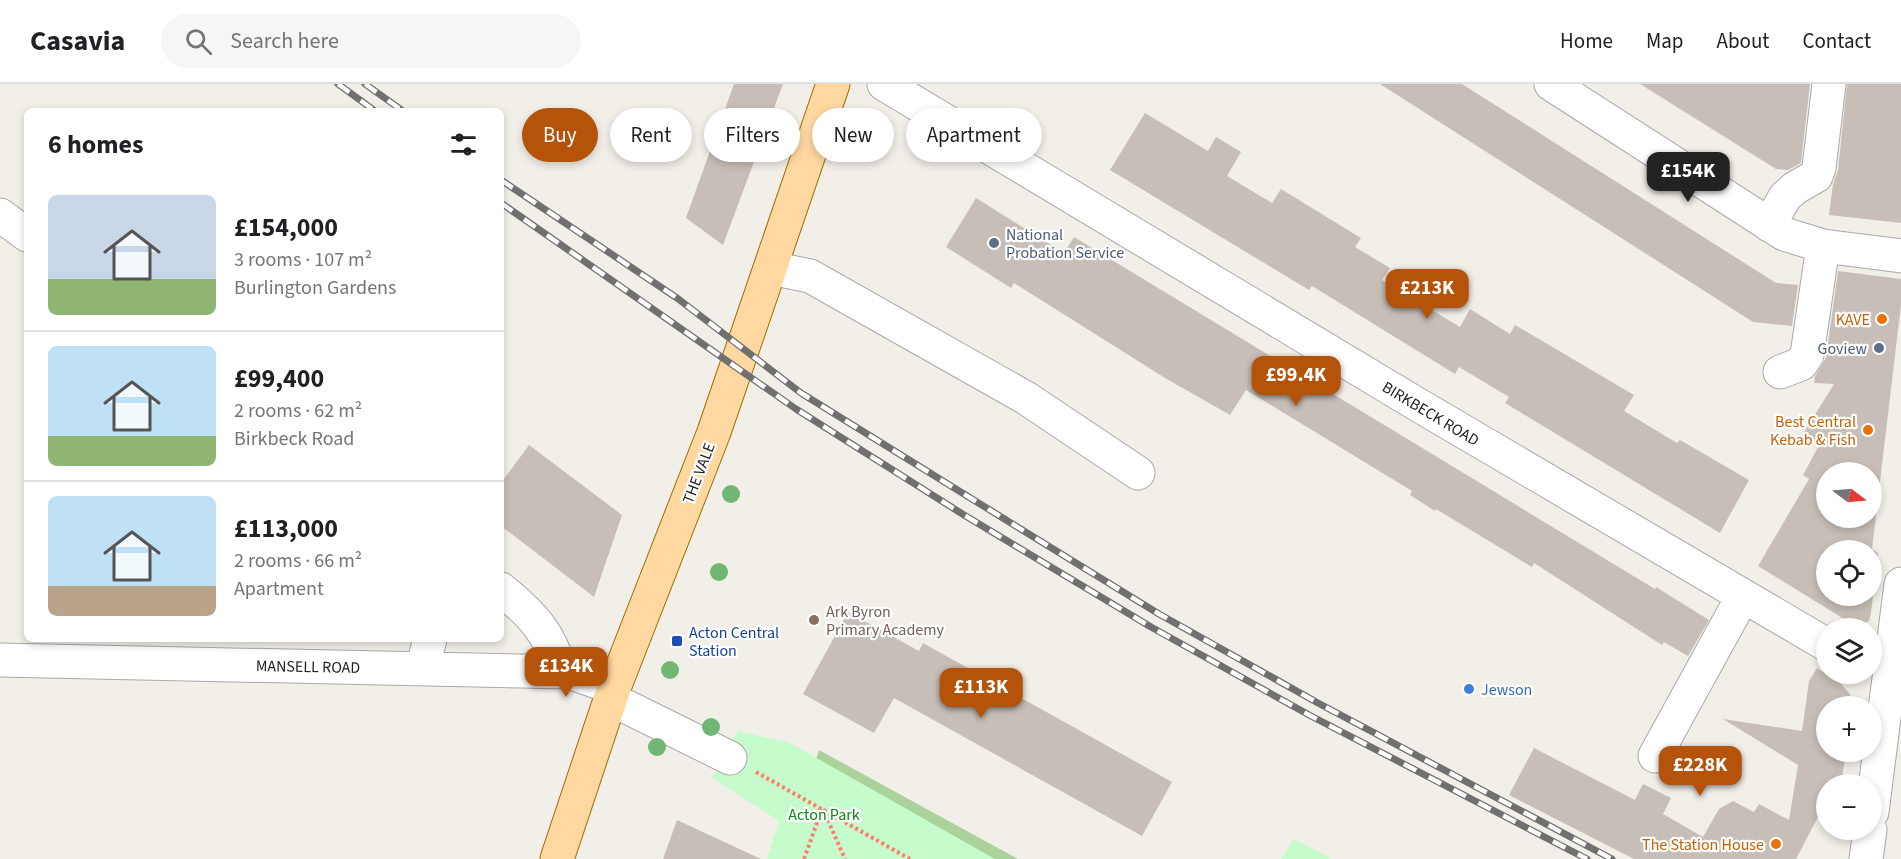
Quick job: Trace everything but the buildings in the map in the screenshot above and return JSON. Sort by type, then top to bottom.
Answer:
[{"type":"main road","name":"THE VALE","points":[[557,859],[612,693],[714,432],[833,84]]},
{"type":"street","name":"BIRKBECK ROAD","points":[[884,84],[1410,400],[1816,639]]},
{"type":"street","points":[[1551,84],[1769,225],[1795,239],[1823,246],[1901,256]]},
{"type":"street","points":[[1769,225],[1785,197],[1795,188],[1816,176],[1819,168],[1829,84]]},
{"type":"street","points":[[0,215],[24,233]]},
{"type":"street","points":[[1780,372],[1801,364],[1807,355],[1823,246]]},
{"type":"street","points":[[771,268],[810,276],[1026,398],[1138,472]]},
{"type":"street","points":[[1876,774],[1887,668],[1901,584]]},
{"type":"street","points":[[504,591],[543,628],[561,672]]},
{"type":"street","points":[[1655,756],[1743,596]]},
{"type":"street","name":"MANSELL ROAD","points":[[0,660],[426,654],[561,672],[579,675],[730,758]]},
{"type":"street","points":[[1866,859],[1869,840]]},
{"type":"path","points":[[730,758],[910,859]]},
{"type":"path","points":[[804,859],[822,808]]},
{"type":"path","points":[[822,808],[845,859]]},
{"type":"green space","name":"Acton Park","points":[[738,731],[790,743],[995,859],[767,859],[779,821],[712,778]]},
{"type":"green space","name":"Acton Park","points":[[819,750],[1018,859],[783,859]]},
{"type":"green space","points":[[1294,839],[1332,859],[1281,859]]},
{"type":"railway","points":[[338,84],[371,108]]},
{"type":"railway","points":[[365,84],[399,108]]},
{"type":"railway","points":[[504,182],[677,298],[801,393],[1159,614],[1318,703],[1612,859]]},
{"type":"railway","points":[[504,205],[796,409],[964,515],[1151,627],[1311,716],[1587,859]]},
{"type":"place","name":"National Probation Service","points":[[994,243]]},
{"type":"place","name":"KAVE","points":[[1882,319]]},
{"type":"place","name":"Goview","points":[[1879,348]]},
{"type":"place","name":"Best Central Kebab & Fish","points":[[1868,430]]},
{"type":"place","name":"Ark Byron Primary Academy","points":[[814,620]]},
{"type":"place","name":"Acton Central Station","points":[[677,641]]},
{"type":"place","name":"Jewson","points":[[1469,689]]},
{"type":"place","name":"The Station House","points":[[1776,844]]}]
